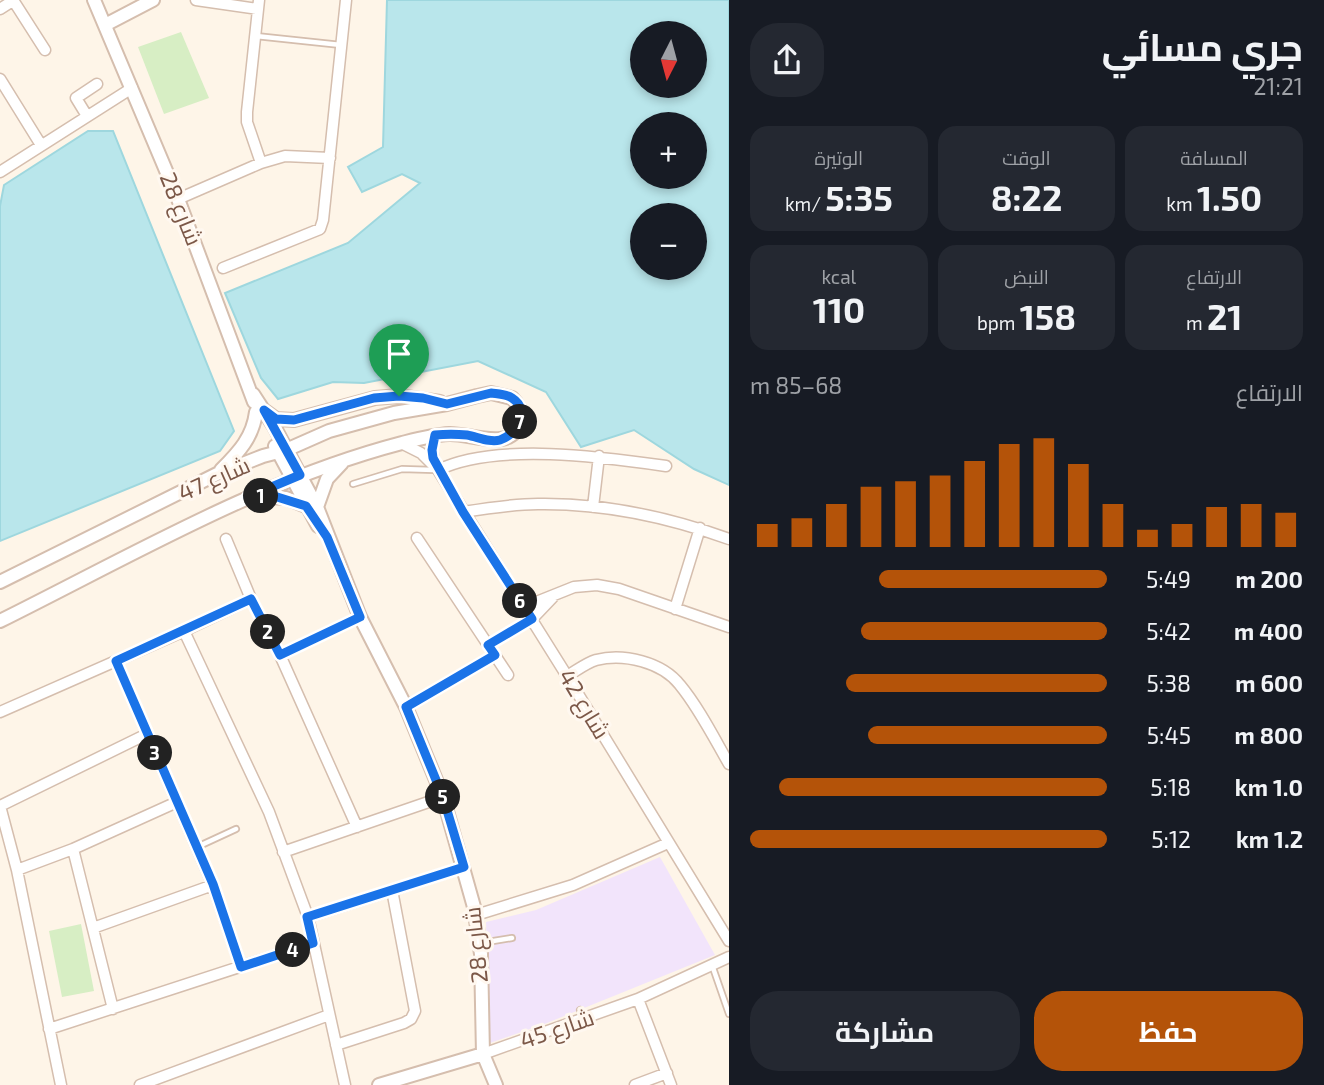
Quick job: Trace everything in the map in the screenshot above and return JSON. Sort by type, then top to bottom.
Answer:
[{"type":"street","points":[[0,9],[13,0],[45,50]]},
{"type":"street","name":"شارع 28","points":[[94,0],[178,199],[260,411],[327,537],[360,617],[406,707],[443,797],[475,915],[480,943],[483,1054],[496,1085]]},
{"type":"street","points":[[105,25],[153,0]]},
{"type":"street","points":[[196,0],[258,4],[247,122],[261,163]]},
{"type":"street","points":[[223,268],[320,229],[346,0]]},
{"type":"street","points":[[1,84],[41,145]]},
{"type":"street","points":[[87,116],[76,98],[97,84]]},
{"type":"street","points":[[0,172],[132,88]]},
{"type":"street","points":[[178,199],[261,163],[285,156],[330,158]]},
{"type":"street","name":"شارع 47","points":[[0,582],[217,474],[329,431],[394,412],[447,404],[477,396],[503,394],[516,402],[521,412],[520,424],[513,434],[494,441],[468,435],[435,435],[344,460],[296,477],[248,497],[0,621]]},
{"type":"street","points":[[217,474],[248,439],[260,411],[276,419],[294,420],[374,398],[411,397],[447,404]]},
{"type":"street","name":"شارع 42","points":[[435,435],[432,450],[437,469]]},
{"type":"street","name":"شارع 42","points":[[401,443],[421,453],[437,469],[668,843],[724,921],[728,936]]},
{"type":"street","points":[[437,469],[467,460],[537,455],[599,456],[666,466]]},
{"type":"street","points":[[593,507],[599,456]]},
{"type":"street","points":[[248,497],[274,496],[311,507],[327,479],[344,460]]},
{"type":"street","points":[[463,512],[537,504],[593,507],[661,517],[729,539]]},
{"type":"street","points":[[675,609],[700,528]]},
{"type":"street","points":[[417,538],[508,675]]},
{"type":"street","points":[[226,539],[357,827]]},
{"type":"street","points":[[524,607],[574,587],[597,585],[619,589],[729,627]]},
{"type":"street","points":[[488,645],[532,619],[554,597]]},
{"type":"street","points":[[0,712],[251,599]]},
{"type":"street","points":[[280,655],[360,617]]},
{"type":"street","points":[[184,631],[269,812],[307,917],[345,1085]]},
{"type":"street","points":[[406,707],[495,655]]},
{"type":"street","points":[[567,676],[593,661],[612,658],[631,659],[657,668],[680,684],[728,758]]},
{"type":"street","points":[[116,661],[213,884],[241,967]]},
{"type":"street","points":[[61,1085],[17,870],[0,806],[147,734]]},
{"type":"street","points":[[283,852],[443,797]]},
{"type":"street","points":[[17,870],[73,849],[177,802]]},
{"type":"street","points":[[475,915],[550,897],[668,843]]},
{"type":"street","points":[[73,849],[113,1009]]},
{"type":"street","points":[[307,917],[464,867]]},
{"type":"street","points":[[93,928],[213,884]]},
{"type":"street","points":[[336,1045],[404,1023],[411,1019],[415,1011],[392,890]]},
{"type":"street","points":[[49,1029],[313,943]]},
{"type":"street","name":"شارع 45","points":[[379,1085],[483,1054],[583,1015],[638,999],[729,957]]},
{"type":"street","points":[[638,999],[671,1085]]},
{"type":"street","points":[[140,1085],[329,1015]]},
{"type":"street","points":[[635,1085],[667,1073]]},
{"type":"lane","points":[[255,36],[342,45]]},
{"type":"lane","points":[[353,484],[401,469],[437,469]]},
{"type":"lane","points":[[197,848],[236,829]]},
{"type":"lane","points":[[480,943],[512,938]]},
{"type":"lane","points":[[712,965],[729,1014]]},
{"type":"shaded area","points":[[660,857],[715,955],[547,1023],[490,1043],[486,922],[536,910]]},
{"type":"green space","points":[[181,32],[209,98],[164,114],[138,47]]},
{"type":"green space","points":[[81,924],[94,991],[62,997],[49,931]]},
{"type":"water","points":[[387,0],[729,0],[729,485],[694,469],[634,430],[581,447],[546,392],[478,361],[364,383],[333,382],[278,399],[261,378],[225,293],[348,243],[420,183],[402,174],[362,192],[348,167],[383,147]]},
{"type":"water","points":[[88,131],[113,131],[234,431],[220,451],[0,541],[0,206],[4,185]]},
{"type":"route","points":[[491,393],[503,394],[516,402],[521,412],[520,424],[513,434],[502,439],[494,441],[468,435],[435,435],[432,450],[436,467],[532,619],[488,645],[495,655],[406,707],[443,797],[464,867],[307,917],[313,943],[241,967],[213,884],[116,661],[251,599],[280,655],[360,617],[327,537],[306,506],[274,496],[248,497],[300,475],[264,410],[276,419],[285,421],[351,403],[399,396],[447,404],[491,393]]}]
